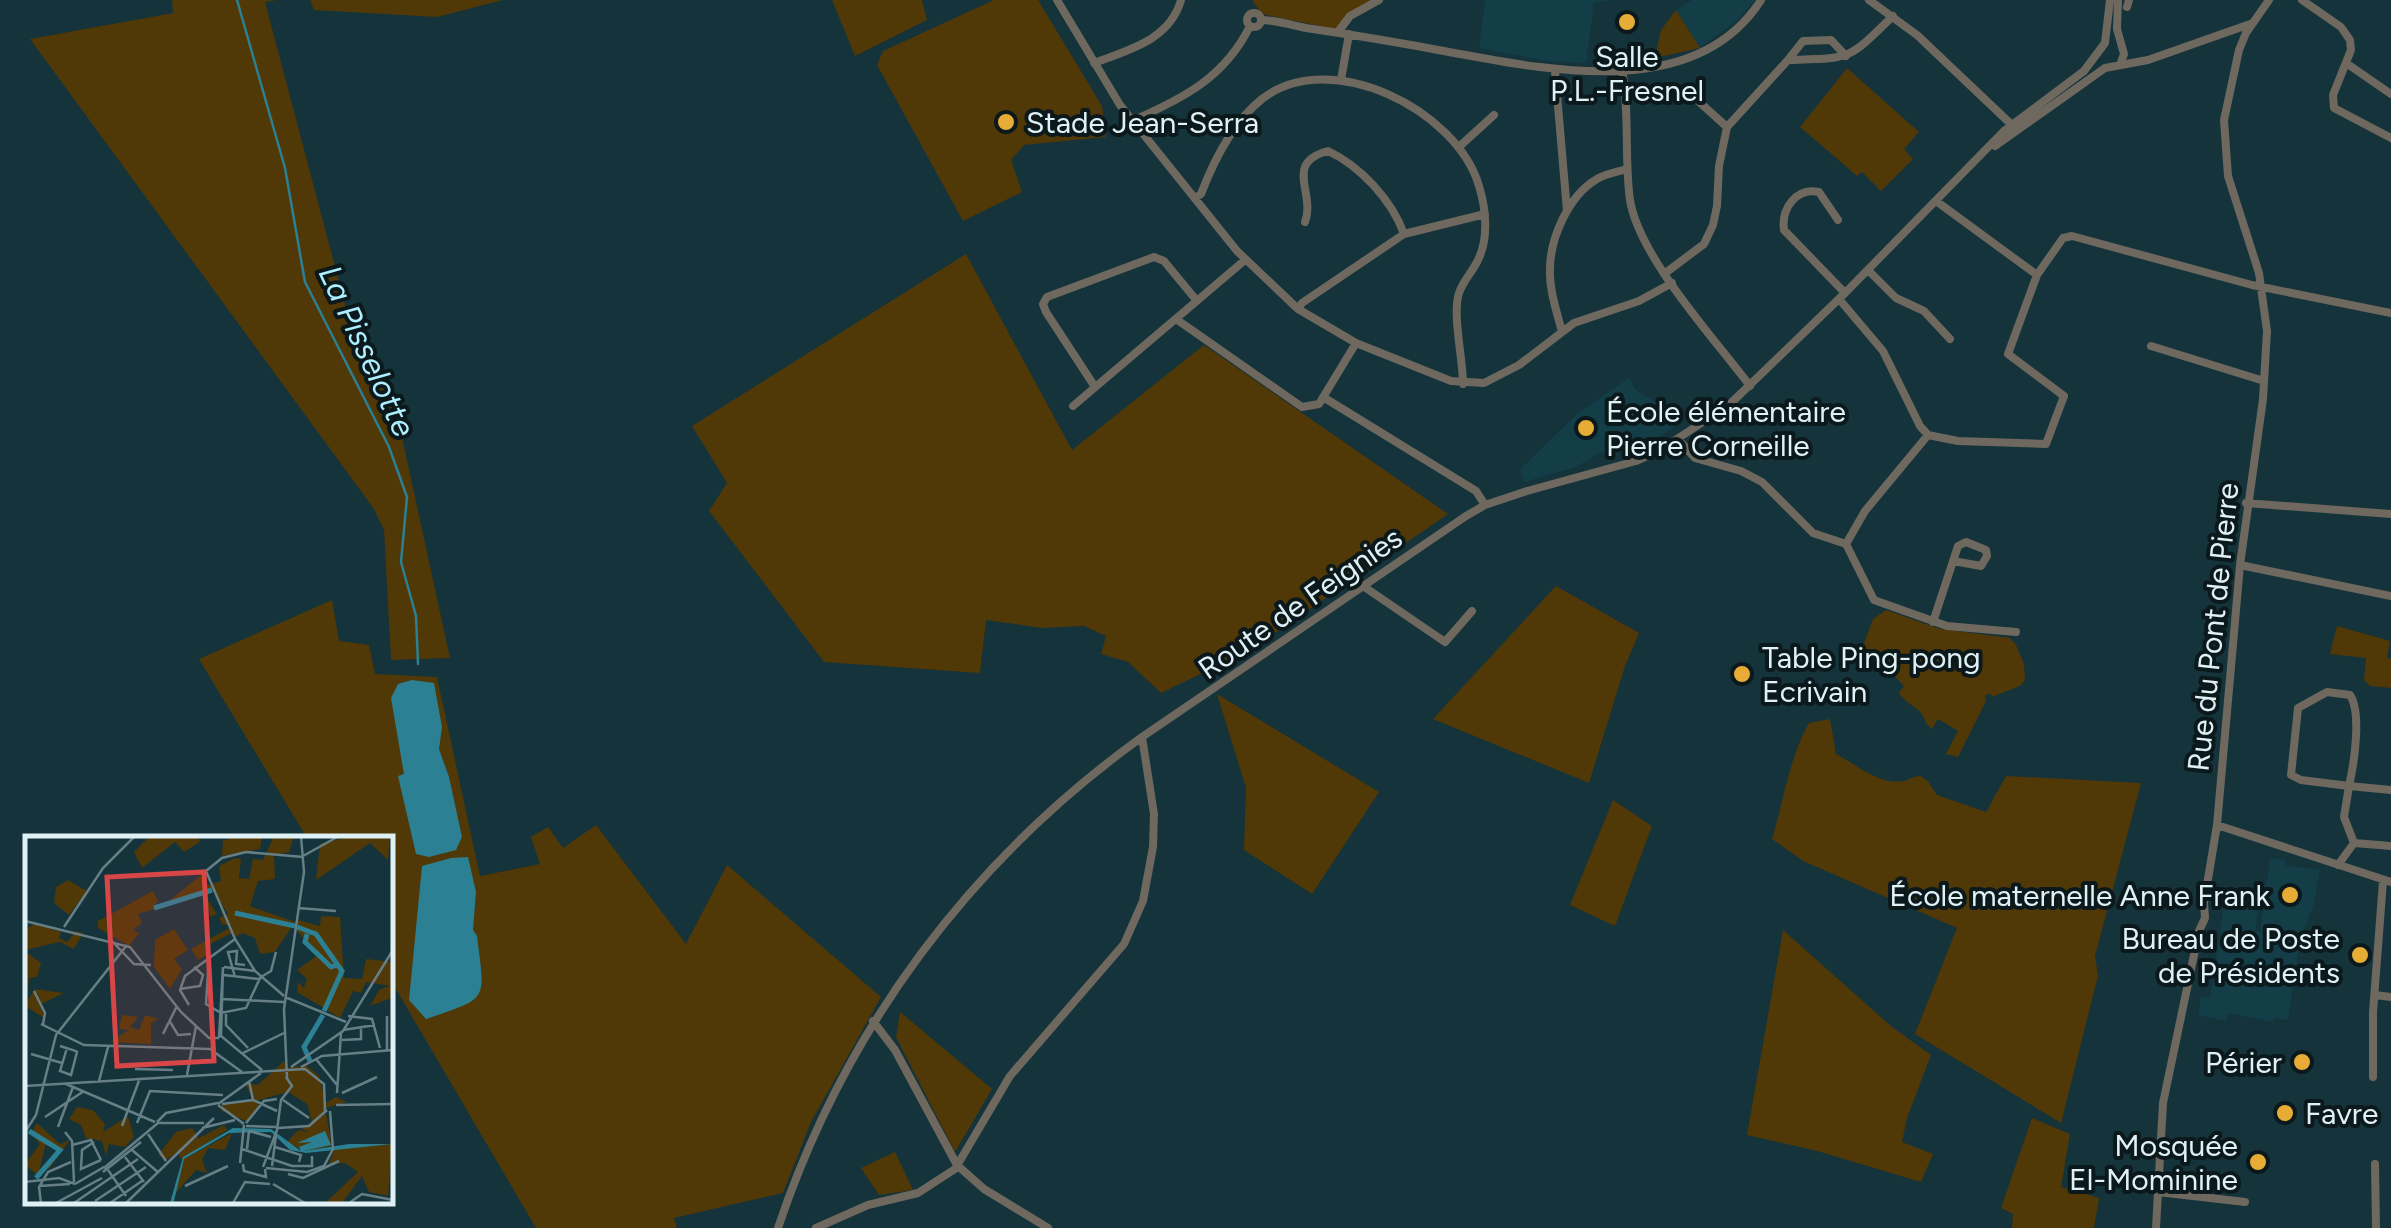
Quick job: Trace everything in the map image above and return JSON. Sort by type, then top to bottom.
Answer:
[{"type":"street","points":[[1056,0],[1120,106],[1244,260],[1298,309],[1356,343],[1463,384],[1477,384],[1497,378],[1574,323],[1639,301],[1672,283]]},
{"type":"street","points":[[1094,64],[1165,30],[1181,0]]},
{"type":"street","points":[[1248,0],[1250,26]]},
{"type":"street","points":[[1350,33],[1346,22],[1379,0]]},
{"type":"street","points":[[1250,14],[1257,14],[1261,20],[1555,71],[1596,73],[1672,63],[1712,47],[1742,24],[1760,0]]},
{"type":"street","points":[[1868,0],[1893,16],[2014,127]]},
{"type":"street","points":[[2110,0],[2104,43],[2097,56],[2105,68],[2148,60],[2242,30],[2253,23],[2269,0]]},
{"type":"street","points":[[2302,0],[2346,32],[2351,50],[2333,95],[2334,108],[2391,138]]},
{"type":"street","points":[[2120,65],[2122,50],[2116,29],[2125,2]]},
{"type":"street","points":[[1341,80],[1356,12]]},
{"type":"street","points":[[1788,60],[1855,53],[1893,16]]},
{"type":"street","points":[[1250,26],[1257,26],[1261,20]]},
{"type":"street","points":[[1134,120],[1178,100],[1216,75],[1250,26]]},
{"type":"street","name":"Rue du Pont de Pierre","points":[[2156,1228],[2163,1103],[2205,918],[2217,825],[2246,503],[2264,381],[2267,331],[2262,285],[2232,193],[2226,156],[2224,120],[2242,30]]},
{"type":"street","points":[[2226,35],[2239,50]]},
{"type":"street","points":[[1664,274],[1704,244],[1714,225],[1722,145],[1728,126],[1803,41],[1831,40],[1846,56]]},
{"type":"street","points":[[2104,43],[2113,42],[2148,60]]},
{"type":"street","name":"Route de Feignies","points":[[778,1228],[820,1120],[873,1022],[921,953],[988,871],[1054,806],[1142,737],[1485,505],[1636,461],[1678,439],[1750,386],[1981,156],[2097,56]]},
{"type":"street","points":[[2346,64],[2391,94]]},
{"type":"street","name":"Route de Feignies","points":[[2014,127],[2105,68]]},
{"type":"street","points":[[1622,70],[1627,169],[1636,228],[1664,274],[1750,386]]},
{"type":"street","points":[[1555,71],[1567,211]]},
{"type":"street","points":[[1195,198],[1201,194],[1234,130],[1262,98],[1293,84],[1341,80],[1420,111],[1438,123],[1460,146],[1478,183],[1485,214],[1484,243],[1459,293],[1463,384]]},
{"type":"street","points":[[1697,100],[1728,126]]},
{"type":"street","points":[[1460,146],[1494,115]]},
{"type":"street","points":[[1304,222],[1309,210],[1303,171],[1316,154],[1328,150],[1384,197],[1404,234]]},
{"type":"street","points":[[1562,332],[1550,267],[1567,211],[1584,187],[1600,176],[1627,169]]},
{"type":"street","points":[[1838,220],[1819,192],[1809,190],[1798,194],[1782,218],[1784,230],[1842,296],[1883,352],[1920,426],[1928,435],[1958,441],[2046,444],[2064,396],[2008,354],[2037,275],[2062,238],[2072,236],[2391,314]]},
{"type":"street","points":[[1936,201],[2037,275]]},
{"type":"street","points":[[1298,309],[1404,234],[1485,214]]},
{"type":"street","points":[[1095,387],[1046,312],[1047,297],[1154,257],[1164,260],[1198,301]]},
{"type":"street","points":[[1074,406],[1244,260]]},
{"type":"street","points":[[1868,270],[1896,298],[1924,312],[1950,339]]},
{"type":"street","points":[[1176,319],[1302,407],[1311,408],[1323,397],[1356,343]]},
{"type":"street","points":[[2151,346],[2264,381]]},
{"type":"street","points":[[1323,397],[1476,491],[1485,505]]},
{"type":"street","points":[[1846,544],[1865,511],[1928,435]]},
{"type":"street","points":[[1678,439],[1695,458],[1741,471],[1762,482],[1814,532],[1846,544],[1874,600],[1933,622],[2016,632]]},
{"type":"street","points":[[2246,503],[2391,514]]},
{"type":"street","points":[[1933,622],[1953,561],[1958,546],[1966,542],[1986,550],[1982,566],[1953,561]]},
{"type":"street","points":[[2240,565],[2391,596]]},
{"type":"street","points":[[1363,586],[1445,642],[1472,611]]},
{"type":"street","points":[[2354,843],[2344,817],[2349,786],[2356,744],[2354,700],[2350,695],[2326,692],[2298,708],[2292,775],[2301,780],[2349,786],[2391,790]]},
{"type":"street","points":[[816,1228],[868,1205],[926,1189],[957,1166],[1010,1076],[1104,969],[1135,924],[1148,885],[1153,847],[1154,814],[1142,737]]},
{"type":"street","points":[[2217,825],[2387,881],[2375,995],[2373,1077]]},
{"type":"street","points":[[2338,865],[2354,843]]},
{"type":"street","points":[[2354,843],[2391,846]]},
{"type":"street","points":[[2375,995],[2391,997]]},
{"type":"street","points":[[873,1022],[895,1050],[957,1166],[1048,1228]]},
{"type":"street","points":[[2374,1164],[2376,1228]]},
{"type":"street","points":[[2158,1192],[2245,1202]]},
{"type":"shaded area","points":[[172,0],[277,0],[265,2],[346,308],[398,419],[450,658],[391,660],[384,530],[374,509],[30,39],[173,13]]},
{"type":"shaded area","points":[[310,0],[503,0],[437,17],[314,10]]},
{"type":"shaded area","points":[[832,0],[922,0],[927,20],[855,56]]},
{"type":"shaded area","name":"Stade Jean-Serra","points":[[994,0],[1038,0],[1102,106],[1106,137],[1024,145],[1011,160],[1022,192],[963,221],[877,65],[883,51]]},
{"type":"shaded area","points":[[1252,0],[1377,0],[1335,29],[1262,14]]},
{"type":"shaded area","points":[[1485,0],[1613,0],[1594,3],[1586,63],[1547,61],[1479,48]]},
{"type":"shaded area","points":[[1692,0],[1755,0],[1738,20],[1700,48],[1676,10]]},
{"type":"shaded area","points":[[1676,10],[1700,48],[1655,58],[1661,30]]},
{"type":"shaded area","points":[[1847,68],[1919,132],[1904,149],[1913,159],[1881,191],[1862,172],[1857,176],[1800,127]]},
{"type":"shaded area","points":[[966,254],[1072,450],[1204,345],[1448,514],[1250,650],[1161,693],[1128,662],[1101,654],[1106,636],[1084,626],[1042,628],[986,620],[980,673],[824,662],[709,511],[727,483],[692,426]]},
{"type":"shaded area","points":[[1629,378],[1635,389],[1674,414],[1676,426],[1650,442],[1634,446],[1622,441],[1618,443],[1621,448],[1608,457],[1603,451],[1576,467],[1524,482],[1520,469],[1578,413]]},
{"type":"shaded area","points":[[1556,586],[1639,633],[1589,783],[1433,719]]},
{"type":"shaded area","points":[[332,600],[339,641],[369,645],[375,674],[437,677],[480,876],[540,864],[531,837],[548,827],[563,848],[596,825],[686,944],[727,865],[881,997],[811,1122],[783,1193],[674,1218],[677,1228],[536,1228],[392,982],[392,836],[306,836],[199,659]]},
{"type":"shaded area","points":[[1886,610],[1940,629],[2010,638],[2016,645],[2024,664],[2025,680],[2020,686],[1992,697],[1985,695],[1986,701],[1958,757],[1946,754],[1958,731],[1938,719],[1932,729],[1929,727],[1920,712],[1899,693],[1904,686],[1890,671],[1886,677],[1882,674],[1887,663],[1873,654],[1867,664],[1858,659],[1873,619]]},
{"type":"shaded area","points":[[2337,626],[2390,641],[2387,658],[2391,659],[2391,688],[2370,686],[2364,680],[2366,658],[2330,654]]},
{"type":"shaded area","points":[[1217,694],[1379,792],[1312,894],[1244,850],[1246,788]]},
{"type":"shaded area","points":[[1830,719],[1836,754],[1886,780],[1904,781],[1920,776],[1937,795],[1986,812],[2006,776],[2141,783],[2095,956],[2098,976],[2061,1123],[1915,1034],[1957,928],[1803,861],[1772,839],[1802,736],[1809,723]]},
{"type":"shaded area","points":[[1613,800],[1652,826],[1615,926],[1570,905]]},
{"type":"shaded area","points":[[2270,858],[2285,860],[2285,865],[2320,870],[2313,907],[2300,940],[2288,1020],[2274,1018],[2273,1022],[2228,1013],[2226,1021],[2198,1015],[2201,997],[2210,998],[2224,905],[2258,911],[2255,931],[2260,932]]},
{"type":"shaded area","points":[[1783,930],[1892,1027],[1931,1055],[1902,1142],[1933,1154],[1921,1182],[1747,1135]]},
{"type":"shaded area","points":[[900,1012],[992,1089],[955,1152],[896,1037]]},
{"type":"shaded area","points":[[2032,1118],[2070,1134],[2061,1187],[2099,1198],[2094,1228],[2012,1228],[2013,1214],[2001,1208]]},
{"type":"shaded area","points":[[895,1152],[913,1190],[879,1195],[861,1168]]},
{"type":"water","points":[[412,680],[434,683],[442,727],[439,749],[462,837],[456,850],[429,857],[416,854],[398,776],[404,774],[391,698],[398,684]]},
{"type":"water","points":[[468,857],[476,892],[473,930],[477,936],[481,985],[472,1000],[426,1019],[409,1000],[422,866]]},
{"type":"waterway","name":"La Pisselotte","points":[[237,0],[285,168],[305,282],[389,447],[407,497],[401,562],[416,616],[418,664]]},
{"type":"place","name":"Salle P.L.-Fresnel","points":[[1627,22]]},
{"type":"place","name":"Stade Jean-Serra","points":[[1006,122]]},
{"type":"place","name":"École élémentaire Pierre Corneille","points":[[1586,428]]},
{"type":"place","name":"Table Ping-pong Ecrivain","points":[[1742,674]]},
{"type":"place","name":"École maternelle Anne Frank","points":[[2290,895]]},
{"type":"place","name":"Bureau de Poste de Présidents","points":[[2360,955]]},
{"type":"place","name":"Périer","points":[[2302,1062]]},
{"type":"place","name":"Favre","points":[[2285,1113]]},
{"type":"place","name":"Mosquée El-Mominine","points":[[2258,1162]]}]
